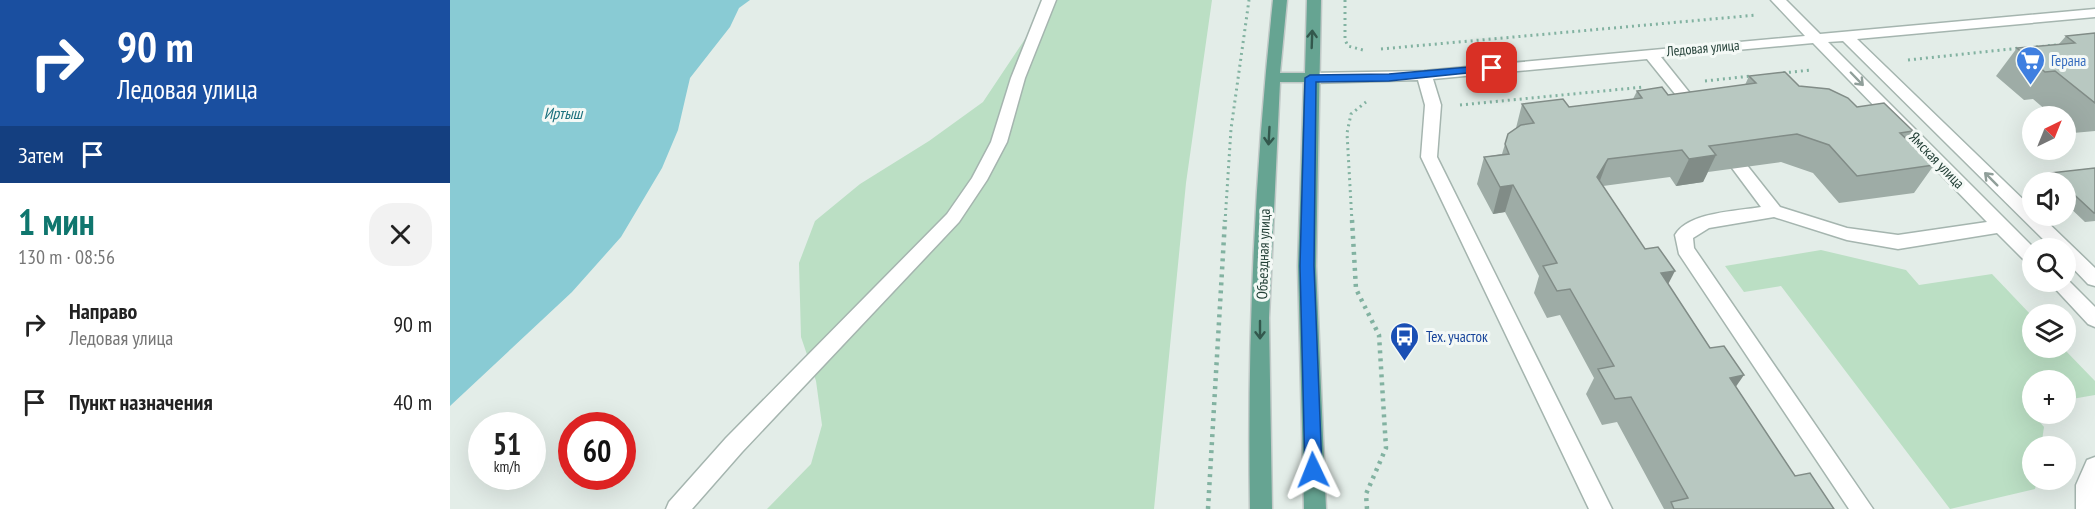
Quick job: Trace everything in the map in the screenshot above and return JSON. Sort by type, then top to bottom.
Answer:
[{"type":"main road","name":"Объездная улица","points":[[1261,509],[1261,270],[1272,77],[1280,0]]},
{"type":"main road","points":[[1314,0],[1310,78],[1307,266],[1315,509]]},
{"type":"main road","points":[[1272,77],[1310,78]]},
{"type":"street","points":[[676,509],[734,445],[953,218],[979,180],[999,142],[1018,78],[1049,0]]},
{"type":"street","name":"Ямская улица","points":[[1778,0],[2022,247]]},
{"type":"street","name":"Ледовая улица","points":[[1310,78],[1424,75],[2095,13]]},
{"type":"street","name":"Ямская улица","points":[[1845,36],[2022,203]]},
{"type":"street","points":[[1650,53],[1700,116]]},
{"type":"street","points":[[1424,75],[1433,105],[1429,157],[1601,509]]},
{"type":"street","points":[[1740,168],[1774,211]]},
{"type":"street","points":[[1862,509],[1685,249],[1684,235],[1705,222],[1774,211],[1847,234],[1898,242],[2001,226]]},
{"type":"street","name":"Ямская улица","points":[[2043,226],[2054,238]]},
{"type":"street","name":"Ямская улица","points":[[2076,261],[2095,279]]},
{"type":"street","points":[[2068,292],[2095,319]]},
{"type":"street","points":[[2087,509],[2087,485],[2095,467]]},
{"type":"path","points":[[1208,509],[1210,434],[1231,129],[1249,0]]},
{"type":"path","points":[[1345,40],[1346,0]]},
{"type":"path","points":[[1381,49],[1762,15]]},
{"type":"path","points":[[1874,63],[2072,43]]},
{"type":"path","points":[[1774,74],[1845,66]]},
{"type":"path","points":[[1433,105],[1458,105],[1752,76]]},
{"type":"path","points":[[1367,509],[1366,494],[1386,448],[1379,335],[1356,289],[1347,133],[1351,114],[1371,99]]},
{"type":"green space","points":[[1051,0],[1212,0],[1186,183],[1154,509],[767,509],[811,464],[822,425],[816,381],[801,337],[799,263],[815,221],[860,184],[929,141],[983,102]]},
{"type":"green space","points":[[1821,250],[1906,270],[1919,285],[1992,274],[2022,306],[2022,358],[2073,358],[2095,381],[2095,395],[2076,398],[2076,370],[2022,370],[2022,424],[2041,424],[2044,427],[2043,436],[2022,436],[2022,490],[2031,490],[1950,509],[1781,286],[1744,292],[1725,266]]},
{"type":"water","name":"Иртыш","points":[[450,0],[750,0],[739,8],[730,27],[690,78],[678,130],[662,168],[621,237],[572,292],[450,406]]},
{"type":"building","points":[[2095,33],[2095,103],[2055,71],[2045,72],[2017,48],[2075,43],[2066,36]]},
{"type":"building","points":[[1785,72],[1799,86],[1829,89],[1848,98],[1857,107],[1884,103],[1913,131],[1900,133],[1934,165],[1857,176],[1829,145],[1797,134],[1709,146],[1716,155],[1689,159],[1682,150],[1608,159],[1597,177],[1645,249],[1658,247],[1675,271],[1661,273],[1710,348],[1724,346],[1744,375],[1730,378],[1795,476],[1810,473],[1834,509],[1674,509],[1671,502],[1688,498],[1631,397],[1615,399],[1598,369],[1614,366],[1570,289],[1557,291],[1543,266],[1557,263],[1513,185],[1500,187],[1484,157],[1509,154],[1505,144],[1508,134],[1521,125],[1534,123],[1522,104],[1563,99],[1569,107],[1642,98],[1637,91],[1662,87],[1668,95],[1756,83],[1749,76]]},
{"type":"building","points":[[2095,168],[2095,213],[2076,196],[2076,172],[2059,172]]},
{"type":"place","name":"Герана","points":[[2030,86]]},
{"type":"place","name":"Тех. участок","points":[[1405,362]]},
{"type":"route","points":[[1313,470],[1307,266],[1310,78],[1389,77],[1492,68]]}]
